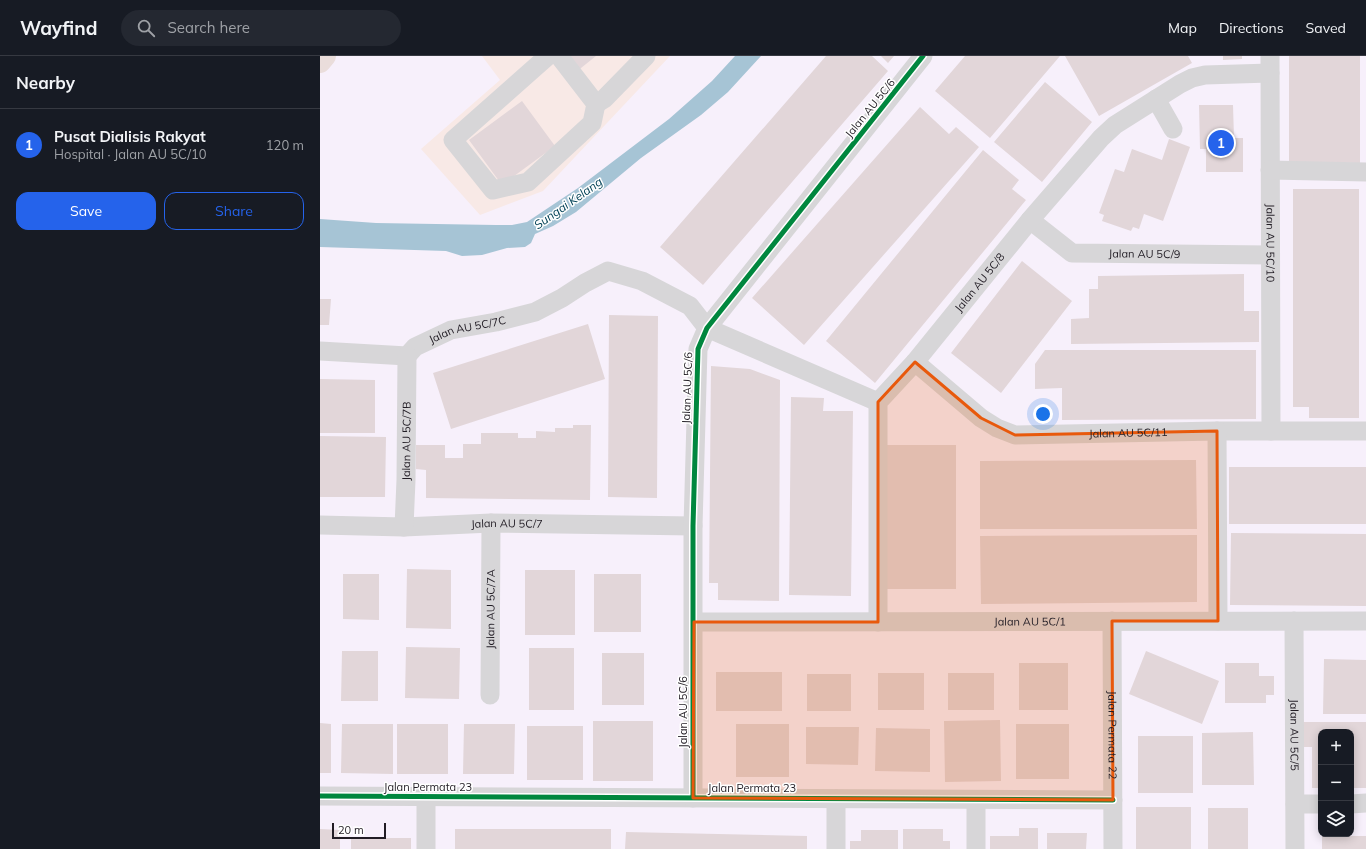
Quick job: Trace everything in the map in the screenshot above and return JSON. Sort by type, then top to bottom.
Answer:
[{"type":"highway","points":[[320,62],[325,56]]},
{"type":"street","points":[[548,56],[453,140],[493,190],[528,182],[592,123],[596,104],[604,99],[646,56]]},
{"type":"street","points":[[559,56],[596,104]]},
{"type":"street","name":"Jalan AU 5C/6","points":[[693,798],[693,526],[698,349],[706,328],[923,56]]},
{"type":"street","name":"Jalan AU 5C/8","points":[[878,402],[915,362],[1030,220],[1115,125],[1192,78],[1270,64]]},
{"type":"street","name":"Jalan AU 5C/10","points":[[1270,64],[1271,431]]},
{"type":"street","points":[[1156,99],[1173,129]]},
{"type":"street","points":[[1270,170],[1366,172]]},
{"type":"street","name":"Jalan AU 5C/9","points":[[1030,220],[1072,253],[1270,255]]},
{"type":"street","name":"Jalan AU 5C/7C","points":[[407,356],[415,347],[451,330],[496,322],[535,312],[562,298],[585,282],[608,271],[642,281],[690,306],[706,328]]},
{"type":"street","points":[[706,328],[878,402],[878,622]]},
{"type":"street","points":[[320,351],[407,356]]},
{"type":"street","name":"Jalan AU 5C/7B","points":[[404,527],[407,356]]},
{"type":"street","name":"Jalan AU 5C/11","points":[[915,362],[982,418],[997,428],[1015,435],[1217,431],[1366,431]]},
{"type":"street","points":[[1217,431],[1218,621]]},
{"type":"street","name":"Jalan AU 5C/7","points":[[320,524],[404,527],[491,523],[693,526]]},
{"type":"street","name":"Jalan AU 5C/7A","points":[[490,695],[491,523]]},
{"type":"street","name":"Jalan Permata 22","points":[[1112,621],[1113,849]]},
{"type":"street","name":"Jalan AU 5C/5","points":[[1294,621],[1295,849]]},
{"type":"street","name":"Jalan AU 5C/1","points":[[694,622],[1366,621]]},
{"type":"street","name":"Jalan Permata 23","points":[[320,796],[1113,800]]},
{"type":"street","points":[[426,796],[426,849]]},
{"type":"street","points":[[836,799],[836,849]]},
{"type":"street","points":[[976,800],[976,849]]},
{"type":"street","points":[[1354,804],[1366,803]]},
{"type":"street","points":[[1295,804],[1318,804]]},
{"type":"highlighted area","points":[[915,362],[981,418],[1015,435],[1217,431],[1218,621],[1112,621],[1113,800],[693,798],[694,622],[878,622],[878,402]]},
{"type":"shaded area","points":[[482,56],[670,56],[543,191],[480,215],[421,149],[500,80]]},
{"type":"water","name":"Sungai Kelang","points":[[735,56],[761,56],[728,92],[701,115],[641,158],[576,212],[553,226],[535,234],[531,243],[525,247],[507,248],[482,255],[462,256],[446,251],[320,247],[320,219],[376,223],[496,225],[512,225],[527,222],[578,188],[669,119],[712,81]]},
{"type":"building","points":[[564,56],[596,56],[576,72]]},
{"type":"building","points":[[826,56],[872,56],[888,71],[703,285],[660,247]]},
{"type":"building","points":[[881,56],[894,56],[888,63]]},
{"type":"building","points":[[965,56],[1060,56],[990,138],[935,91]]},
{"type":"building","points":[[1065,56],[1188,56],[1192,63],[1099,116]]},
{"type":"building","points":[[1223,56],[1242,56],[1242,59],[1223,60]]},
{"type":"building","points":[[1289,56],[1360,56],[1360,163],[1289,162]]},
{"type":"building","points":[[1045,82],[1092,122],[1042,182],[994,142]]},
{"type":"building","points":[[522,101],[555,146],[502,185],[469,140]]},
{"type":"building","points":[[1199,105],[1233,105],[1234,138],[1243,138],[1243,172],[1206,172],[1206,149],[1200,149]]},
{"type":"building","points":[[920,107],[949,134],[956,127],[979,147],[804,345],[752,298]]},
{"type":"building","points":[[1169,139],[1190,147],[1163,221],[1144,214],[1139,229],[1133,227],[1131,231],[1102,221],[1104,215],[1099,213],[1115,169],[1124,172],[1132,149],[1162,160]]},
{"type":"building","points":[[983,150],[1019,180],[1012,189],[1026,200],[875,383],[826,341]]},
{"type":"building","points":[[1293,189],[1359,189],[1359,418],[1309,418],[1309,407],[1293,407]]},
{"type":"building","points":[[1022,261],[1072,301],[1001,393],[951,353]]},
{"type":"building","points":[[1244,274],[1244,311],[1259,311],[1259,342],[1071,344],[1071,319],[1089,318],[1089,289],[1098,289],[1098,276]]},
{"type":"building","points":[[320,299],[331,299],[329,325],[320,325]]},
{"type":"building","points":[[609,315],[658,316],[657,498],[608,497]]},
{"type":"building","points":[[588,324],[605,379],[451,429],[433,373]]},
{"type":"building","points":[[1045,350],[1256,350],[1256,419],[1062,420],[1062,388],[1035,389],[1035,364]]},
{"type":"building","points":[[711,366],[750,369],[780,380],[779,601],[718,600],[718,583],[709,583]]},
{"type":"building","points":[[320,379],[375,380],[375,433],[320,433]]},
{"type":"building","points":[[791,397],[824,398],[823,411],[853,411],[851,596],[789,595]]},
{"type":"building","points":[[573,425],[591,425],[590,500],[426,498],[426,470],[416,469],[416,445],[445,445],[445,458],[463,458],[463,444],[481,444],[481,433],[518,433],[518,438],[536,438],[536,431],[555,432],[555,428],[573,428]]},
{"type":"building","points":[[320,436],[386,437],[385,497],[320,497]]},
{"type":"building","points":[[887,445],[956,445],[956,589],[887,589]]},
{"type":"building","points":[[1196,460],[1197,529],[980,529],[980,461]]},
{"type":"building","points":[[1229,467],[1366,467],[1366,524],[1229,524]]},
{"type":"building","points":[[1231,533],[1366,534],[1366,606],[1230,605]]},
{"type":"building","points":[[1197,535],[1197,602],[981,604],[980,536]]},
{"type":"building","points":[[407,569],[451,570],[451,629],[406,628]]},
{"type":"building","points":[[525,570],[575,570],[575,635],[525,635]]},
{"type":"building","points":[[343,574],[379,574],[379,620],[343,619]]},
{"type":"building","points":[[594,574],[641,574],[641,632],[594,632]]},
{"type":"building","points":[[406,647],[460,648],[459,699],[405,698]]},
{"type":"building","points":[[529,648],[574,648],[574,710],[529,710]]},
{"type":"building","points":[[342,651],[378,651],[378,701],[341,701]]},
{"type":"building","points":[[1146,651],[1219,681],[1202,724],[1129,694]]},
{"type":"building","points":[[602,653],[644,653],[644,705],[602,705]]},
{"type":"building","points":[[1324,659],[1366,660],[1366,714],[1323,714]]},
{"type":"building","points":[[1019,663],[1068,663],[1068,710],[1019,710]]},
{"type":"building","points":[[1225,663],[1259,663],[1259,676],[1274,676],[1274,695],[1266,695],[1266,703],[1225,703]]},
{"type":"building","points":[[716,672],[782,672],[782,711],[716,711]]},
{"type":"building","points":[[878,673],[924,673],[924,710],[878,710]]},
{"type":"building","points":[[948,673],[994,673],[994,710],[948,710]]},
{"type":"building","points":[[807,674],[851,674],[851,711],[807,711]]},
{"type":"building","points":[[1000,720],[1001,781],[945,782],[944,721]]},
{"type":"building","points":[[593,721],[653,721],[653,781],[593,781]]},
{"type":"building","points":[[1302,722],[1366,722],[1366,788],[1354,788],[1354,729],[1318,729],[1318,788],[1312,788],[1312,747],[1302,747]]},
{"type":"building","points":[[320,723],[331,724],[331,773],[320,773]]},
{"type":"building","points":[[342,724],[393,724],[393,774],[341,773]]},
{"type":"building","points":[[397,724],[448,724],[448,774],[397,774]]},
{"type":"building","points":[[464,724],[515,724],[514,774],[463,774]]},
{"type":"building","points":[[736,724],[789,724],[789,777],[736,777]]},
{"type":"building","points":[[1016,724],[1069,724],[1069,779],[1016,779]]},
{"type":"building","points":[[527,726],[583,726],[583,780],[527,780]]},
{"type":"building","points":[[806,727],[859,727],[858,765],[806,764]]},
{"type":"building","points":[[876,728],[930,729],[930,772],[875,771]]},
{"type":"building","points":[[1253,732],[1254,785],[1202,785],[1202,733]]},
{"type":"building","points":[[1138,736],[1193,736],[1193,793],[1138,793]]},
{"type":"building","points":[[1136,807],[1191,807],[1191,849],[1136,849]]},
{"type":"building","points":[[1208,808],[1248,808],[1248,849],[1208,849]]},
{"type":"building","points":[[1019,828],[1038,828],[1038,849],[990,849],[990,836],[1019,836]]},
{"type":"building","points":[[320,829],[340,830],[340,849],[320,849]]},
{"type":"building","points":[[455,829],[611,829],[611,849],[455,849]]},
{"type":"building","points":[[903,829],[943,829],[943,841],[950,841],[950,849],[903,849]]},
{"type":"building","points":[[861,830],[898,830],[898,849],[850,849],[850,841],[861,841]]},
{"type":"building","points":[[626,832],[807,836],[807,849],[625,849]]},
{"type":"building","points":[[1047,833],[1087,833],[1086,849],[1047,849]]},
{"type":"building","points":[[1366,836],[1366,849],[1322,849],[1322,837]]},
{"type":"building","points":[[351,838],[411,838],[411,849],[351,849]]},
{"type":"cycle path","points":[[693,798],[693,526],[698,349],[707,328],[923,56]]},
{"type":"cycle path","points":[[320,796],[1113,800]]},
{"type":"place","name":"Pusat Dialisis Rakyat","points":[[1221,143]]}]
